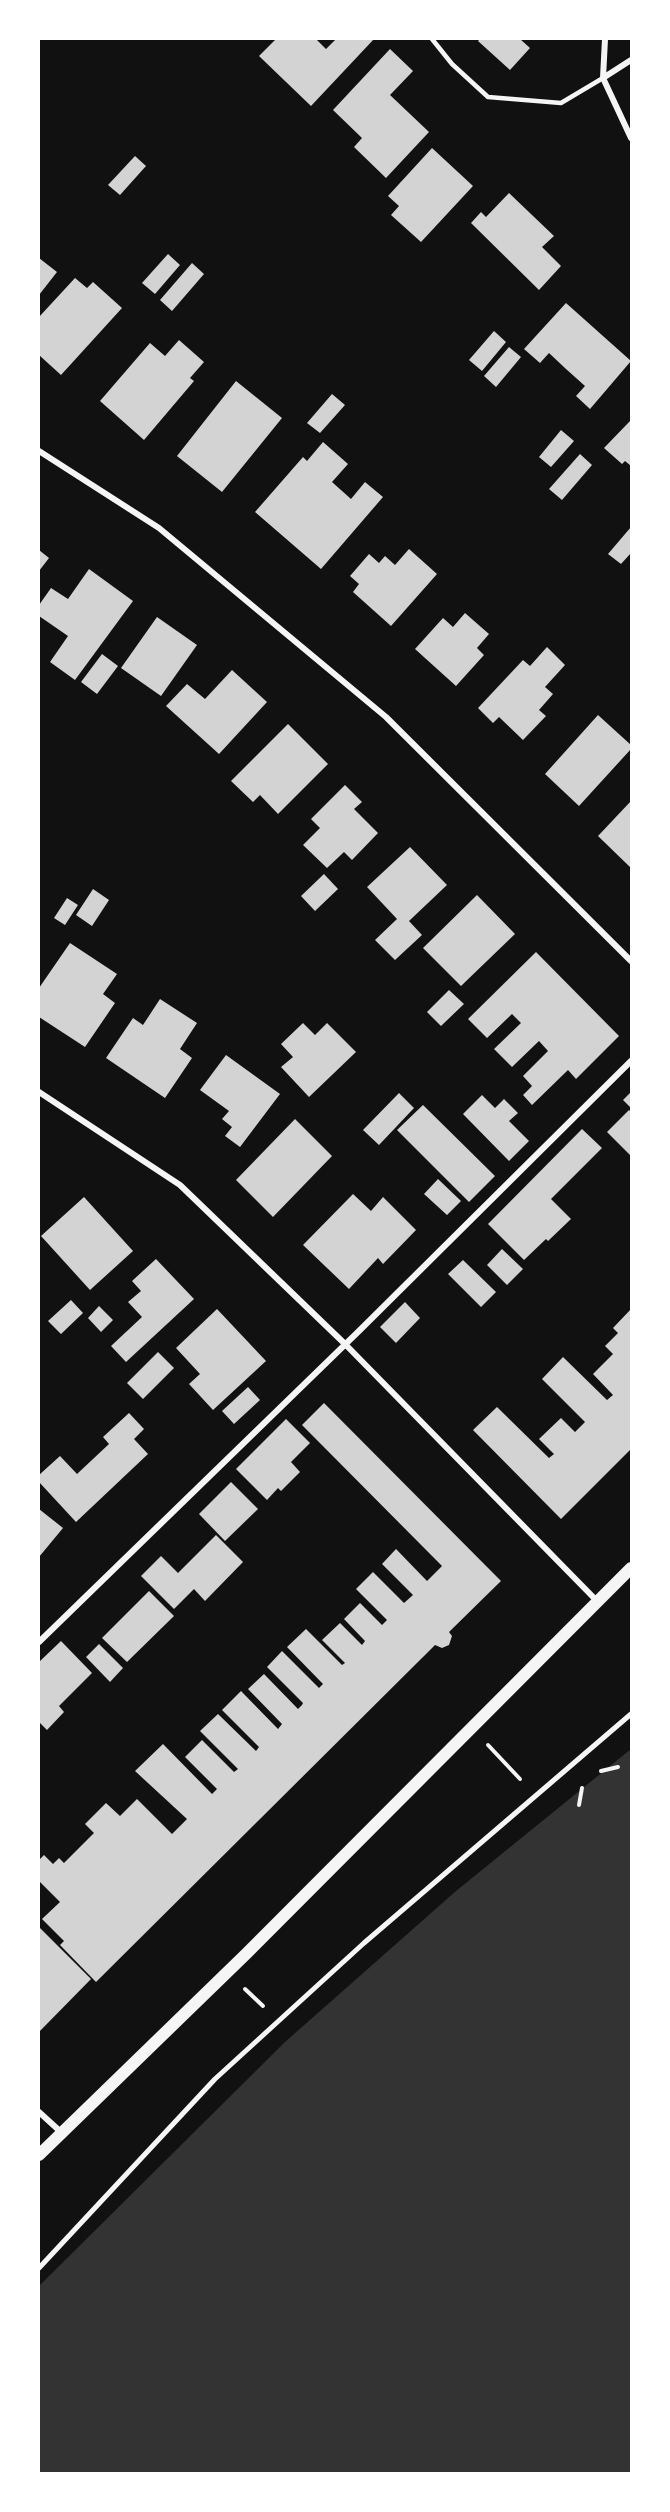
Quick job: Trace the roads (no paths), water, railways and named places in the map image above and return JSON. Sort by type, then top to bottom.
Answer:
[{"type":"main road","points":[[39,2155],[228,1972],[631,1568]]},
{"type":"street","points":[[605,39],[603,78],[631,138]]},
{"type":"street","points":[[603,78],[631,60]]},
{"type":"street","points":[[39,451],[159,528],[386,717],[631,961]]},
{"type":"street","points":[[39,1642],[631,1061]]},
{"type":"street","points":[[39,1092],[180,1185],[345,1344],[597,1601]]},
{"type":"street","points":[[39,2268],[215,2079],[408,1904],[631,1714]]},
{"type":"street","points":[[39,2112],[62,2133]]},
{"type":"lane","points":[[432,39],[452,64],[488,98],[561,103],[603,78]]}]
